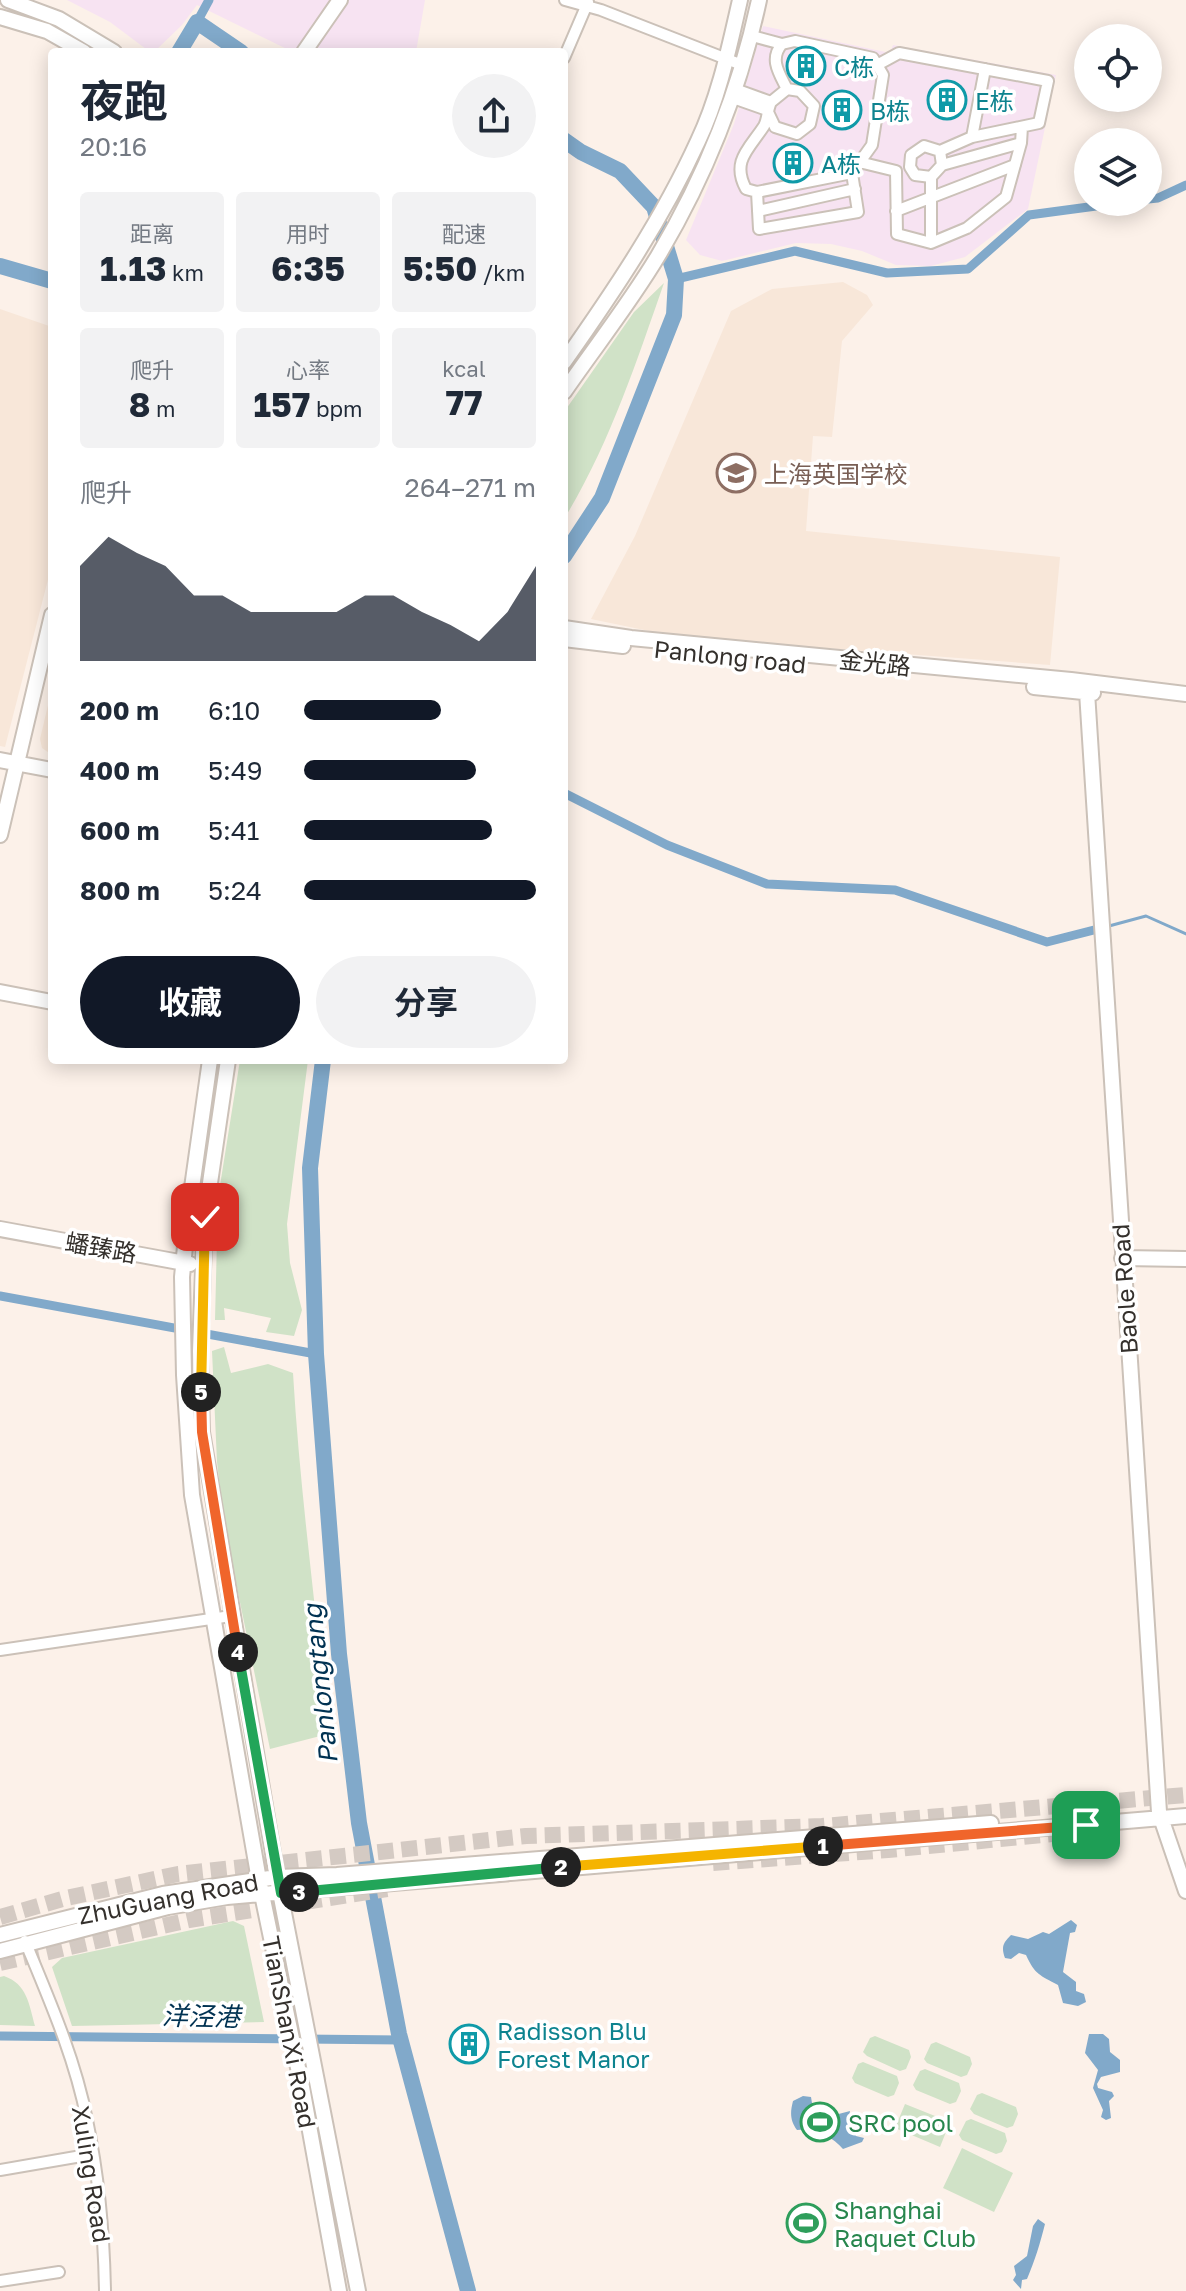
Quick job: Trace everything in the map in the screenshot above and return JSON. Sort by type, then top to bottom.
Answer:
[{"type":"main road","points":[[8,0],[59,19],[107,48]]},
{"type":"main road","points":[[307,48],[340,0]]},
{"type":"main road","points":[[568,356],[638,255],[699,140],[727,59],[740,0]]},
{"type":"main road","points":[[568,386],[657,258],[679,219],[734,93],[752,36],[759,0]]},
{"type":"main road","points":[[0,17],[47,31],[77,48]]},
{"type":"main road","name":"金光路","points":[[568,629],[1085,687],[1186,694]]},
{"type":"main road","points":[[0,835],[48,632]]},
{"type":"main road","name":"Panlong road","points":[[568,639],[1085,687]]},
{"type":"main road","points":[[1085,687],[1186,702]]},
{"type":"main road","name":"Baole Road","points":[[1085,687],[1160,1815],[1186,1891]]},
{"type":"main road","points":[[0,760],[48,769]]},
{"type":"main road","points":[[0,992],[48,1001]]},
{"type":"main road","name":"TianShanXi Road","points":[[209,1064],[184,1263],[184,1349],[192,1495],[260,1887],[302,2087],[339,2291]]},
{"type":"main road","name":"TianShanXi Road","points":[[227,1064],[205,1217],[200,1351],[202,1432],[277,1877],[358,2291]]},
{"type":"main road","name":"蟠臻路","points":[[0,1229],[202,1265]]},
{"type":"main road","points":[[1122,1258],[1186,1259]]},
{"type":"main road","points":[[1160,1815],[1186,1809]]},
{"type":"main road","points":[[260,1887],[281,1893],[339,1882],[396,1876],[1160,1815],[1186,1816]]},
{"type":"main road","name":"ZhuGuang Road","points":[[0,1935],[24,1937],[163,1894],[260,1887],[277,1877],[339,1882]]},
{"type":"main road","points":[[0,1951],[24,1937]]},
{"type":"street","points":[[565,0],[588,3],[742,65]]},
{"type":"street","points":[[568,49],[588,3]]},
{"type":"street","points":[[752,36],[782,44],[795,41],[873,58],[883,75],[872,145],[852,173],[858,212],[759,229],[757,192]]},
{"type":"street","points":[[782,44],[776,50],[775,63],[787,89]]},
{"type":"street","points":[[877,65],[899,53],[1048,81],[1039,123],[972,137],[940,151],[924,146],[911,155],[910,167],[915,175],[931,177]]},
{"type":"street","points":[[972,137],[985,69]]},
{"type":"street","points":[[769,106],[775,127],[797,134],[810,124],[814,106],[800,91],[787,89]]},
{"type":"street","points":[[787,89],[769,106],[766,124],[752,140],[740,164],[740,178],[746,189],[757,192],[852,173]]},
{"type":"street","points":[[734,93],[769,106]]},
{"type":"street","points":[[896,171],[897,234],[931,243],[967,228],[1006,197],[1021,143],[1022,127]]},
{"type":"street","points":[[931,243],[931,177],[942,165],[1021,143]]},
{"type":"street","points":[[940,151],[942,165]]},
{"type":"street","points":[[859,162],[896,171],[910,167]]},
{"type":"street","points":[[896,211],[1015,165]]},
{"type":"street","points":[[758,211],[855,189]]},
{"type":"street","points":[[0,1650],[231,1616]]},
{"type":"street","name":"Xuling Road","points":[[24,1937],[58,2022],[87,2119],[103,2225],[105,2291]]},
{"type":"street","points":[[0,2170],[93,2154]]},
{"type":"street","points":[[0,2281],[59,2272]]},
{"type":"shaded area","points":[[67,0],[425,0],[417,48],[285,48],[197,5],[158,48],[145,48],[110,22]]},
{"type":"shaded area","points":[[763,26],[890,53],[893,45],[1056,75],[1028,209],[965,257],[931,266],[896,265],[862,251],[831,244],[796,243],[722,261],[700,255],[686,240],[734,124]]},
{"type":"shaded area","name":"上海英国学校","points":[[843,282],[867,295],[873,305],[842,341],[832,437],[813,436],[806,531],[1060,557],[1050,665],[678,637],[591,619],[635,536],[731,311],[772,289]]},
{"type":"shaded area","points":[[0,309],[48,326],[48,580],[5,747],[0,746]]},
{"type":"shaded area","points":[[48,705],[48,752],[42,748],[40,739]]},
{"type":"green space","points":[[664,283],[608,433],[568,512],[568,406],[634,312]]},
{"type":"green space","points":[[239,1064],[307,1064],[287,1224],[290,1263],[302,1310],[294,1336],[266,1332],[271,1318],[224,1308],[225,1320],[215,1320],[218,1198]]},
{"type":"green space","points":[[224,1347],[231,1373],[268,1364],[293,1373],[328,1734],[270,1749],[224,1524],[217,1462],[212,1351]]},
{"type":"green space","points":[[233,1921],[244,1926],[264,2022],[72,2026],[52,1967],[62,1958]]},
{"type":"green space","points":[[4,1976],[22,1990],[35,2026],[0,2025],[0,1977]]},
{"type":"green space","points":[[875,2036],[909,2050],[911,2057],[906,2069],[900,2071],[863,2052],[870,2038]]},
{"type":"green space","points":[[936,2042],[970,2057],[972,2064],[967,2075],[961,2077],[927,2063],[924,2059],[931,2044]]},
{"type":"green space","points":[[863,2062],[897,2076],[899,2083],[894,2095],[888,2097],[855,2083],[852,2078],[858,2064]]},
{"type":"green space","points":[[925,2069],[959,2083],[961,2091],[956,2102],[950,2104],[916,2090],[913,2085],[920,2071]]},
{"type":"green space","points":[[982,2093],[1016,2107],[1018,2114],[1013,2126],[1007,2128],[974,2114],[970,2109],[977,2095]]},
{"type":"green space","points":[[905,2104],[950,2122],[940,2147],[895,2128]]},
{"type":"green space","points":[[971,2119],[1005,2133],[1007,2141],[1002,2152],[996,2154],[962,2140],[959,2135],[966,2121]]},
{"type":"green space","points":[[962,2148],[1013,2173],[994,2212],[943,2188]]},
{"type":"water","points":[[1071,1920],[1077,1925],[1075,1932],[1070,1933],[1063,1972],[1076,1982],[1076,1991],[1084,1994],[1086,2002],[1078,2006],[1063,2003],[1058,1985],[1039,1974],[1026,1955],[1019,1953],[1011,1959],[1005,1958],[1003,1951],[1011,1935],[1028,1939],[1043,1932],[1049,1934]]},
{"type":"water","points":[[1089,2034],[1103,2034],[1109,2039],[1110,2052],[1120,2060],[1120,2072],[1101,2077],[1097,2084],[1098,2088],[1112,2092],[1114,2096],[1109,2101],[1111,2118],[1106,2120],[1101,2117],[1103,2110],[1093,2088],[1098,2070],[1085,2053]]},
{"type":"water","name":"SRC pool","points":[[803,2096],[811,2097],[812,2103],[831,2116],[850,2111],[848,2123],[853,2126],[856,2136],[864,2138],[862,2142],[843,2149],[822,2134],[797,2130],[792,2120],[792,2105],[793,2101]]},
{"type":"water","points":[[1038,2219],[1045,2224],[1021,2289],[1013,2280],[1016,2275],[1014,2266],[1027,2256],[1033,2226]]},
{"type":"waterway","points":[[197,22],[209,0]]},
{"type":"waterway","name":"Panlongtang","points":[[181,48],[197,22],[235,48]]},
{"type":"waterway","name":"Panlongtang","points":[[568,143],[620,171],[654,207],[676,279],[674,315],[602,498],[568,550]]},
{"type":"waterway","points":[[1162,196],[1186,185]]},
{"type":"waterway","points":[[676,279],[795,251],[887,273],[968,269],[1029,215],[1074,209]]},
{"type":"waterway","name":"Panlongtang","points":[[0,266],[48,280]]},
{"type":"waterway","points":[[568,795],[667,845],[767,884],[895,890],[1047,942],[1094,930]]},
{"type":"waterway","points":[[1109,926],[1146,916],[1186,934]]},
{"type":"waterway","name":"Panlongtang","points":[[323,1064],[310,1168],[316,1354],[339,1654],[359,1823],[399,2034],[468,2291]]},
{"type":"waterway","points":[[0,1296],[316,1354]]},
{"type":"waterway","name":"洋泾港","points":[[0,2036],[401,2040]]},
{"type":"tunnel","points":[[0,1917],[66,1898],[178,1874],[526,1836],[822,1826],[1186,1795]]},
{"type":"tunnel","points":[[713,1863],[1073,1832]]},
{"type":"tunnel","points":[[0,1963],[189,1920],[387,1889]]},
{"type":"place","name":"C栋","points":[[806,66]]},
{"type":"place","name":"E栋","points":[[947,100]]},
{"type":"place","name":"B栋","points":[[842,110]]},
{"type":"place","name":"A栋","points":[[793,163]]},
{"type":"place","name":"上海英国学校","points":[[736,473]]},
{"type":"place","name":"Radisson Blu Forest Manor","points":[[469,2044]]},
{"type":"place","name":"SRC pool","points":[[820,2122]]},
{"type":"place","name":"Shanghai Raquet Club","points":[[806,2223]]},
{"type":"route","points":[[205,1217],[200,1351],[202,1432],[231,1616],[281,1893],[638,1860],[1086,1825]]}]
